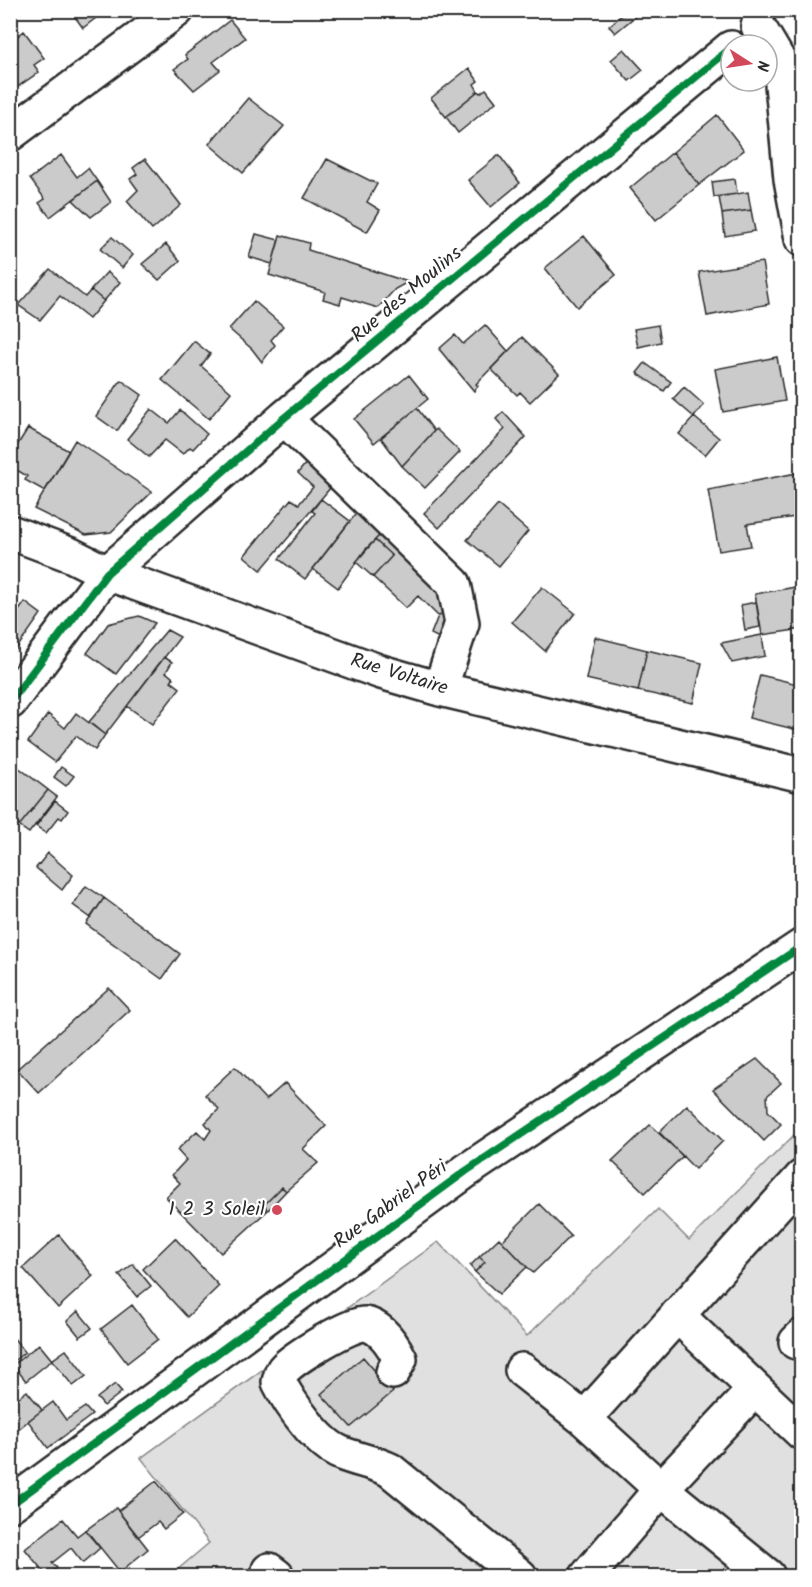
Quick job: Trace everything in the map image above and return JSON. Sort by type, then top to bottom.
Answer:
[{"type":"street","points":[[10,134],[177,10]]},
{"type":"street","points":[[757,27],[780,63],[791,179],[801,239]]},
{"type":"street","name":"Rue des Moulins","points":[[10,702],[108,573],[285,418],[719,58]]},
{"type":"street","points":[[285,418],[454,584],[462,623],[440,689]]},
{"type":"street","name":"Rue Voltaire","points":[[10,532],[71,555],[108,573],[381,672],[440,689],[801,775]]},
{"type":"street","name":"Rue Gabriel Péri","points":[[16,1490],[466,1171],[801,946]]},
{"type":"street","points":[[584,1419],[801,1177]]},
{"type":"street","points":[[677,1315],[801,1433]]},
{"type":"street","points":[[393,1372],[400,1359],[392,1344],[380,1331],[364,1324],[348,1329],[294,1361],[282,1371],[279,1382],[289,1401],[322,1440],[339,1453],[375,1462],[390,1470],[520,1576]]},
{"type":"street","points":[[522,1370],[584,1419],[660,1489],[768,1576]]},
{"type":"street","points":[[587,1576],[660,1489],[756,1389]]},
{"type":"shaded area","points":[[801,1128],[801,1576],[170,1576],[209,1543],[141,1458],[438,1242],[527,1336],[658,1209],[689,1240]]},
{"type":"building","points":[[70,10],[99,10],[101,14],[83,28]]},
{"type":"building","points":[[628,10],[643,10],[615,33],[609,26]]},
{"type":"building","points":[[230,20],[245,38],[213,62],[220,70],[194,90],[174,69],[188,59],[185,55]]},
{"type":"building","points":[[24,31],[44,58],[34,65],[39,72],[10,92],[10,47],[15,43],[13,40]]},
{"type":"building","points":[[624,49],[643,70],[629,81],[611,60]]},
{"type":"building","points":[[469,68],[478,81],[474,84],[478,91],[446,117],[431,98]]},
{"type":"building","points":[[486,89],[496,102],[458,133],[446,117],[478,91],[480,93]]},
{"type":"building","points":[[248,98],[284,126],[243,173],[209,144]]},
{"type":"building","points":[[717,115],[744,150],[699,185],[673,152]]},
{"type":"building","points":[[673,152],[699,185],[656,220],[630,188]]},
{"type":"building","points":[[61,155],[77,177],[88,168],[97,181],[50,217],[39,203],[45,199],[30,179]]},
{"type":"building","points":[[499,155],[520,183],[491,207],[468,180]]},
{"type":"building","points":[[145,159],[181,205],[152,230],[127,201],[138,190],[130,179],[137,174],[133,168]]},
{"type":"building","points":[[327,159],[377,184],[367,202],[380,210],[367,232],[304,198]]},
{"type":"building","points":[[735,179],[737,194],[714,197],[712,182]]},
{"type":"building","points":[[97,181],[111,202],[91,217],[73,200]]},
{"type":"building","points":[[748,192],[751,210],[722,214],[719,197]]},
{"type":"building","points":[[751,210],[755,231],[725,236],[722,214]]},
{"type":"building","points":[[256,234],[279,240],[272,264],[249,257]]},
{"type":"building","points":[[280,235],[309,243],[308,250],[408,282],[395,289],[378,308],[342,297],[340,304],[323,299],[325,292],[269,275]]},
{"type":"building","points":[[584,236],[616,275],[577,307],[545,268]]},
{"type":"building","points":[[112,237],[133,255],[122,268],[100,249]]},
{"type":"building","points":[[166,244],[180,261],[159,280],[142,264]]},
{"type":"building","points":[[762,262],[769,304],[707,316],[699,272]]},
{"type":"building","points":[[50,269],[85,297],[91,290],[104,301],[89,319],[60,296],[40,320],[18,305]]},
{"type":"building","points":[[107,272],[120,282],[104,301],[91,290]]},
{"type":"building","points":[[254,301],[283,326],[271,340],[275,345],[262,362],[252,349],[229,329]]},
{"type":"building","points":[[485,325],[508,351],[476,384],[478,386],[474,391],[439,349],[455,335],[463,344]]},
{"type":"building","points":[[658,325],[661,342],[638,347],[634,329]]},
{"type":"building","points":[[522,337],[559,374],[530,402],[520,392],[517,395],[491,369]]},
{"type":"building","points":[[194,341],[210,354],[201,366],[231,392],[209,419],[162,380]]},
{"type":"building","points":[[777,357],[785,401],[723,412],[715,369]]},
{"type":"building","points":[[645,363],[671,382],[664,391],[637,373]]},
{"type":"building","points":[[409,375],[428,399],[374,443],[354,419]]},
{"type":"building","points":[[121,380],[142,395],[117,431],[96,416]]},
{"type":"building","points":[[684,387],[704,405],[694,417],[673,399]]},
{"type":"building","points":[[417,408],[434,431],[402,466],[381,438]]},
{"type":"building","points":[[151,409],[169,423],[180,410],[207,434],[193,449],[190,447],[183,454],[165,440],[149,457],[127,439]]},
{"type":"building","points":[[503,412],[526,437],[439,528],[424,513],[505,429],[496,419]]},
{"type":"building","points":[[694,417],[719,438],[705,455],[679,434]]},
{"type":"building","points":[[28,428],[69,451],[45,491],[25,480],[27,476],[10,466],[10,457]]},
{"type":"building","points":[[436,429],[460,452],[425,488],[402,466]]},
{"type":"building","points":[[75,440],[152,492],[111,532],[86,535],[34,509]]},
{"type":"building","points":[[310,458],[336,481],[261,570],[244,556],[291,499],[299,504],[313,487],[298,473]]},
{"type":"building","points":[[797,473],[802,516],[747,524],[751,546],[719,551],[708,490]]},
{"type":"building","points":[[321,499],[350,521],[305,579],[279,559],[315,513],[312,511]]},
{"type":"building","points":[[498,505],[528,531],[499,566],[467,540]]},
{"type":"building","points":[[362,506],[386,529],[365,550],[338,588],[313,569]]},
{"type":"building","points":[[386,529],[439,579],[448,614],[438,616],[418,596],[406,608],[373,577],[392,556],[375,540]]},
{"type":"building","points":[[375,540],[392,556],[373,577],[356,562]]},
{"type":"building","points":[[802,586],[802,629],[762,635],[755,594]]},
{"type":"building","points":[[542,587],[575,613],[545,651],[512,622]]},
{"type":"building","points":[[25,602],[41,614],[10,658],[10,623]]},
{"type":"building","points":[[756,602],[760,627],[745,630],[741,605]]},
{"type":"building","points":[[448,614],[441,639],[431,634],[438,616]]},
{"type":"building","points":[[139,616],[155,623],[116,674],[87,653],[108,624]]},
{"type":"building","points":[[167,630],[180,637],[105,735],[89,722]]},
{"type":"building","points":[[762,635],[765,656],[732,663],[721,643]]},
{"type":"building","points":[[595,637],[647,650],[638,691],[586,679]]},
{"type":"building","points":[[647,650],[702,663],[693,703],[638,691]]},
{"type":"building","points":[[164,657],[172,662],[166,672],[173,678],[171,681],[180,688],[152,724],[127,706]]},
{"type":"building","points":[[760,675],[802,685],[802,731],[749,718]]},
{"type":"building","points":[[76,713],[105,735],[95,750],[76,736],[55,762],[28,742],[48,714],[65,728]]},
{"type":"building","points":[[14,764],[48,790],[19,826],[10,819],[10,769]]},
{"type":"building","points":[[61,767],[74,776],[66,786],[54,777]]},
{"type":"building","points":[[48,790],[57,797],[29,833],[19,826]]},
{"type":"building","points":[[55,801],[68,811],[62,819],[59,817],[46,833],[36,826]]},
{"type":"building","points":[[48,853],[73,875],[62,890],[36,868]]},
{"type":"building","points":[[86,886],[104,898],[91,918],[73,905]]},
{"type":"building","points":[[104,898],[180,954],[162,979],[86,924]]},
{"type":"building","points":[[109,988],[130,1010],[39,1093],[17,1069]]},
{"type":"building","points":[[757,1059],[781,1083],[767,1096],[768,1111],[781,1124],[764,1141],[713,1089]]},
{"type":"building","points":[[235,1067],[266,1100],[285,1083],[326,1126],[303,1149],[318,1163],[286,1191],[282,1187],[265,1204],[267,1211],[221,1253],[166,1197],[180,1183],[172,1175],[186,1160],[177,1150],[197,1131],[205,1139],[211,1130],[205,1123],[219,1109],[205,1095]]},
{"type":"building","points":[[687,1105],[723,1141],[695,1169],[659,1132]]},
{"type":"building","points":[[650,1125],[683,1156],[645,1193],[612,1161]]},
{"type":"building","points":[[282,1187],[286,1191],[267,1211],[265,1204]]},
{"type":"building","points":[[539,1204],[571,1236],[533,1273],[502,1241]]},
{"type":"building","points":[[59,1235],[93,1276],[58,1308],[23,1268]]},
{"type":"building","points":[[175,1238],[219,1286],[187,1317],[143,1269]]},
{"type":"building","points":[[499,1238],[527,1267],[499,1294],[475,1272],[485,1262],[479,1257]]},
{"type":"building","points":[[479,1257],[485,1262],[475,1272],[470,1266]]},
{"type":"building","points":[[133,1264],[151,1286],[137,1297],[119,1275]]},
{"type":"building","points":[[132,1305],[158,1339],[127,1363],[101,1329]]},
{"type":"building","points":[[78,1311],[92,1328],[80,1337],[67,1321]]},
{"type":"building","points":[[12,1336],[25,1352],[10,1364],[10,1337]]},
{"type":"building","points":[[39,1344],[52,1360],[26,1381],[13,1365]]},
{"type":"building","points":[[66,1350],[86,1376],[73,1386],[52,1360]]},
{"type":"building","points":[[363,1357],[393,1392],[351,1427],[321,1394]]},
{"type":"building","points":[[115,1384],[122,1392],[104,1406],[97,1398]]},
{"type":"building","points":[[27,1391],[42,1410],[17,1430],[10,1423],[10,1404]]},
{"type":"building","points":[[53,1402],[66,1420],[85,1407],[92,1415],[48,1448],[28,1421]]},
{"type":"building","points":[[156,1481],[183,1514],[164,1529],[158,1522],[138,1537],[118,1511]]},
{"type":"building","points":[[116,1508],[148,1549],[120,1572],[86,1530]]},
{"type":"building","points":[[63,1519],[77,1536],[85,1530],[100,1548],[83,1563],[71,1548],[52,1563],[57,1568],[47,1576],[25,1549]]},
{"type":"building","points":[[10,1556],[26,1576],[10,1576]]},
{"type":"cycle path","points":[[10,702],[107,573],[284,418],[719,58]]},
{"type":"cycle path","points":[[10,1505],[466,1171],[802,946]]},
{"type":"place","name":"1 2 3 Soleil","points":[[277,1210]]}]
